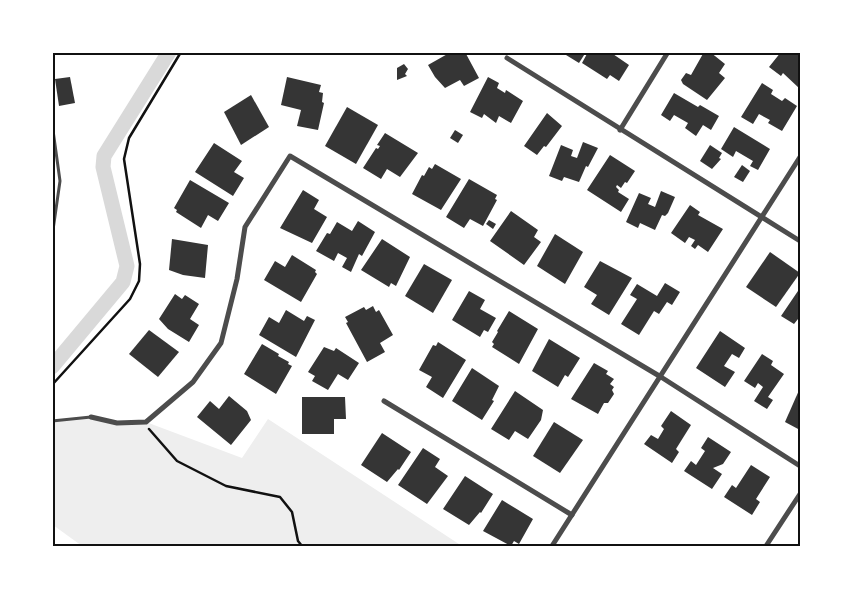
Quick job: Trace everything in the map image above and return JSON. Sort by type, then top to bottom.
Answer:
[{"type":"street","points":[[620,130],[668,52]]},
{"type":"street","points":[[507,58],[800,241]]},
{"type":"street","points":[[91,417],[117,423],[146,422],[193,382],[221,343],[237,279],[245,227],[290,156],[661,377],[800,466]]},
{"type":"street","points":[[552,546],[763,218],[800,157]]},
{"type":"street","points":[[384,401],[572,515]]},
{"type":"street","points":[[766,546],[800,494]]},
{"type":"lane","points":[[52,123],[60,182],[52,237]]},
{"type":"lane","points":[[52,422],[91,417]]},
{"type":"path","points":[[52,385],[130,299],[139,281],[140,264],[124,159],[129,138],[181,52]]},
{"type":"path","points":[[146,422],[152,435],[177,461],[226,486],[280,497],[292,512],[298,541],[302,546]]},
{"type":"shaded area","points":[[91,417],[117,423],[146,422],[242,458],[268,419],[462,546],[82,546],[53,525],[53,421]]},
{"type":"building","points":[[451,52],[465,52],[479,78],[464,86],[460,80],[445,88],[435,77],[428,65]]},
{"type":"building","points":[[568,52],[586,52],[579,63],[566,55]]},
{"type":"building","points":[[588,52],[610,52],[629,65],[619,81],[610,75],[607,79],[582,63]]},
{"type":"building","points":[[704,52],[710,52],[725,64],[719,73],[725,78],[707,100],[683,84],[681,80],[686,73],[691,75]]},
{"type":"building","points":[[781,52],[798,52],[800,57],[800,89],[783,73],[781,76],[769,67]]},
{"type":"building","points":[[404,64],[408,69],[405,74],[407,76],[397,80],[397,68]]},
{"type":"building","points":[[70,77],[75,103],[59,106],[55,79]]},
{"type":"building","points":[[287,77],[321,85],[319,92],[323,93],[322,102],[324,103],[318,130],[297,126],[301,110],[281,105]]},
{"type":"building","points":[[488,77],[499,83],[497,88],[505,93],[506,90],[523,101],[511,123],[499,116],[496,123],[484,114],[482,118],[470,112]]},
{"type":"building","points":[[762,83],[773,90],[771,94],[782,101],[785,98],[797,106],[782,131],[768,123],[770,120],[759,114],[753,124],[741,117]]},
{"type":"building","points":[[674,93],[698,107],[700,105],[719,116],[711,130],[703,125],[696,136],[685,128],[688,123],[674,115],[670,121],[661,115]]},
{"type":"building","points":[[251,95],[269,127],[241,145],[224,112]]},
{"type":"building","points":[[347,107],[378,125],[356,164],[325,146]]},
{"type":"building","points":[[547,113],[562,126],[546,147],[544,146],[537,155],[524,146]]},
{"type":"building","points":[[734,127],[770,149],[758,170],[750,166],[753,161],[736,151],[733,157],[721,149]]},
{"type":"building","points":[[455,130],[463,135],[458,143],[450,138]]},
{"type":"building","points":[[385,133],[418,153],[400,177],[387,169],[381,179],[363,168],[376,148],[378,149],[380,146],[377,145]]},
{"type":"building","points":[[583,142],[598,148],[588,167],[586,166],[579,182],[564,177],[562,181],[549,176],[561,145],[573,150],[571,156],[577,158]]},
{"type":"building","points":[[214,143],[242,161],[234,172],[244,178],[233,196],[195,172]]},
{"type":"building","points":[[710,145],[722,153],[719,158],[721,159],[712,169],[700,161]]},
{"type":"building","points":[[610,155],[635,171],[627,183],[625,182],[621,188],[617,185],[616,187],[619,190],[618,192],[629,199],[621,212],[587,190]]},
{"type":"building","points":[[435,164],[461,179],[441,210],[412,194],[422,175],[424,176],[429,167],[432,169]]},
{"type":"building","points":[[742,165],[750,171],[743,182],[734,177]]},
{"type":"building","points":[[469,179],[497,195],[495,199],[497,200],[483,226],[470,219],[464,228],[446,217]]},
{"type":"building","points":[[190,180],[229,203],[218,221],[208,215],[201,228],[176,212],[177,210],[174,208]]},
{"type":"building","points":[[303,190],[319,200],[314,209],[327,217],[312,243],[280,228]]},
{"type":"building","points":[[661,191],[675,197],[668,213],[665,216],[662,215],[655,230],[640,223],[638,228],[626,222],[639,193],[651,198],[648,204],[655,207]]},
{"type":"building","points":[[690,205],[700,212],[698,215],[723,229],[708,252],[698,245],[695,249],[691,246],[695,240],[689,237],[685,243],[671,233]]},
{"type":"building","points":[[511,211],[538,230],[534,237],[541,242],[524,265],[490,241]]},
{"type":"building","points":[[489,220],[496,224],[493,229],[486,224]]},
{"type":"building","points":[[358,221],[375,232],[362,256],[359,254],[351,272],[342,267],[347,258],[338,253],[334,261],[316,251],[327,233],[330,234],[337,222],[352,231]]},
{"type":"building","points":[[555,234],[583,252],[565,284],[537,266]]},
{"type":"building","points":[[172,239],[208,245],[205,278],[183,275],[169,270]]},
{"type":"building","points":[[382,239],[410,257],[396,286],[391,283],[389,287],[361,270]]},
{"type":"building","points":[[770,252],[800,273],[776,307],[746,287]]},
{"type":"building","points":[[292,255],[316,270],[317,274],[301,302],[264,280],[275,261],[285,267]]},
{"type":"building","points":[[600,261],[632,278],[609,315],[591,304],[597,295],[584,287]]},
{"type":"building","points":[[424,264],[452,280],[433,313],[405,296]]},
{"type":"building","points":[[665,283],[680,292],[672,305],[667,302],[659,314],[654,311],[639,335],[621,324],[637,299],[630,295],[637,284],[657,296]]},
{"type":"building","points":[[800,288],[800,321],[798,319],[794,324],[781,316]]},
{"type":"building","points":[[469,291],[485,300],[480,309],[496,318],[488,332],[484,330],[480,337],[452,320]]},
{"type":"building","points":[[175,294],[182,299],[185,295],[199,304],[190,319],[199,325],[189,342],[168,329],[159,319]]},
{"type":"building","points":[[373,306],[376,312],[379,310],[393,335],[380,343],[385,352],[367,362],[346,323],[348,322],[345,317],[364,307],[366,310]]},
{"type":"building","points":[[286,310],[304,321],[307,316],[315,320],[296,357],[259,335],[269,317],[279,323]]},
{"type":"building","points":[[509,311],[538,329],[519,364],[492,347],[497,331]]},
{"type":"building","points":[[149,330],[179,352],[158,377],[129,354]]},
{"type":"building","points":[[720,331],[745,348],[739,358],[732,354],[724,366],[735,372],[725,387],[696,368]]},
{"type":"building","points":[[549,339],[580,358],[568,377],[565,375],[558,387],[532,371]]},
{"type":"building","points":[[438,342],[466,360],[443,398],[426,387],[432,377],[419,370],[433,345],[436,346]]},
{"type":"building","points":[[262,344],[279,354],[278,356],[289,362],[288,364],[292,366],[276,394],[244,374]]},
{"type":"building","points":[[324,347],[334,351],[336,348],[359,363],[348,380],[338,374],[328,390],[312,381],[315,376],[308,372]]},
{"type":"building","points":[[762,354],[773,361],[771,365],[784,374],[768,397],[773,400],[767,409],[754,401],[763,387],[758,383],[755,388],[744,381]]},
{"type":"building","points":[[594,363],[608,371],[606,374],[614,379],[610,384],[614,387],[612,390],[614,394],[608,403],[604,403],[598,414],[571,399]]},
{"type":"building","points":[[472,368],[499,386],[492,400],[494,401],[482,420],[452,401]]},
{"type":"building","points":[[800,388],[800,430],[785,422]]},
{"type":"building","points":[[515,391],[543,410],[541,420],[528,439],[515,431],[509,440],[491,429]]},
{"type":"building","points":[[229,396],[247,411],[251,420],[231,445],[197,417],[210,401],[219,409]]},
{"type":"building","points":[[302,397],[345,397],[346,419],[334,419],[334,434],[302,434]]},
{"type":"building","points":[[671,411],[691,425],[676,449],[679,452],[672,463],[644,444],[651,435],[658,439],[664,429],[661,426]]},
{"type":"building","points":[[554,422],[583,440],[560,473],[533,456]]},
{"type":"building","points":[[382,433],[411,452],[399,470],[387,482],[361,465]]},
{"type":"building","points":[[708,437],[731,452],[723,464],[713,468],[722,474],[712,489],[684,471],[691,461],[696,465],[705,451],[701,448]]},
{"type":"building","points":[[423,448],[440,459],[435,467],[448,476],[427,504],[398,485]]},
{"type":"building","points":[[751,465],[770,477],[756,499],[760,502],[752,515],[724,497],[732,485],[736,488]]},
{"type":"building","points":[[465,476],[493,494],[481,513],[469,525],[443,509]]},
{"type":"building","points":[[502,500],[533,519],[519,544],[514,541],[511,546],[483,531]]},
{"type":"waterway","points":[[52,367],[123,282],[127,266],[103,167],[104,156],[169,52]]}]
